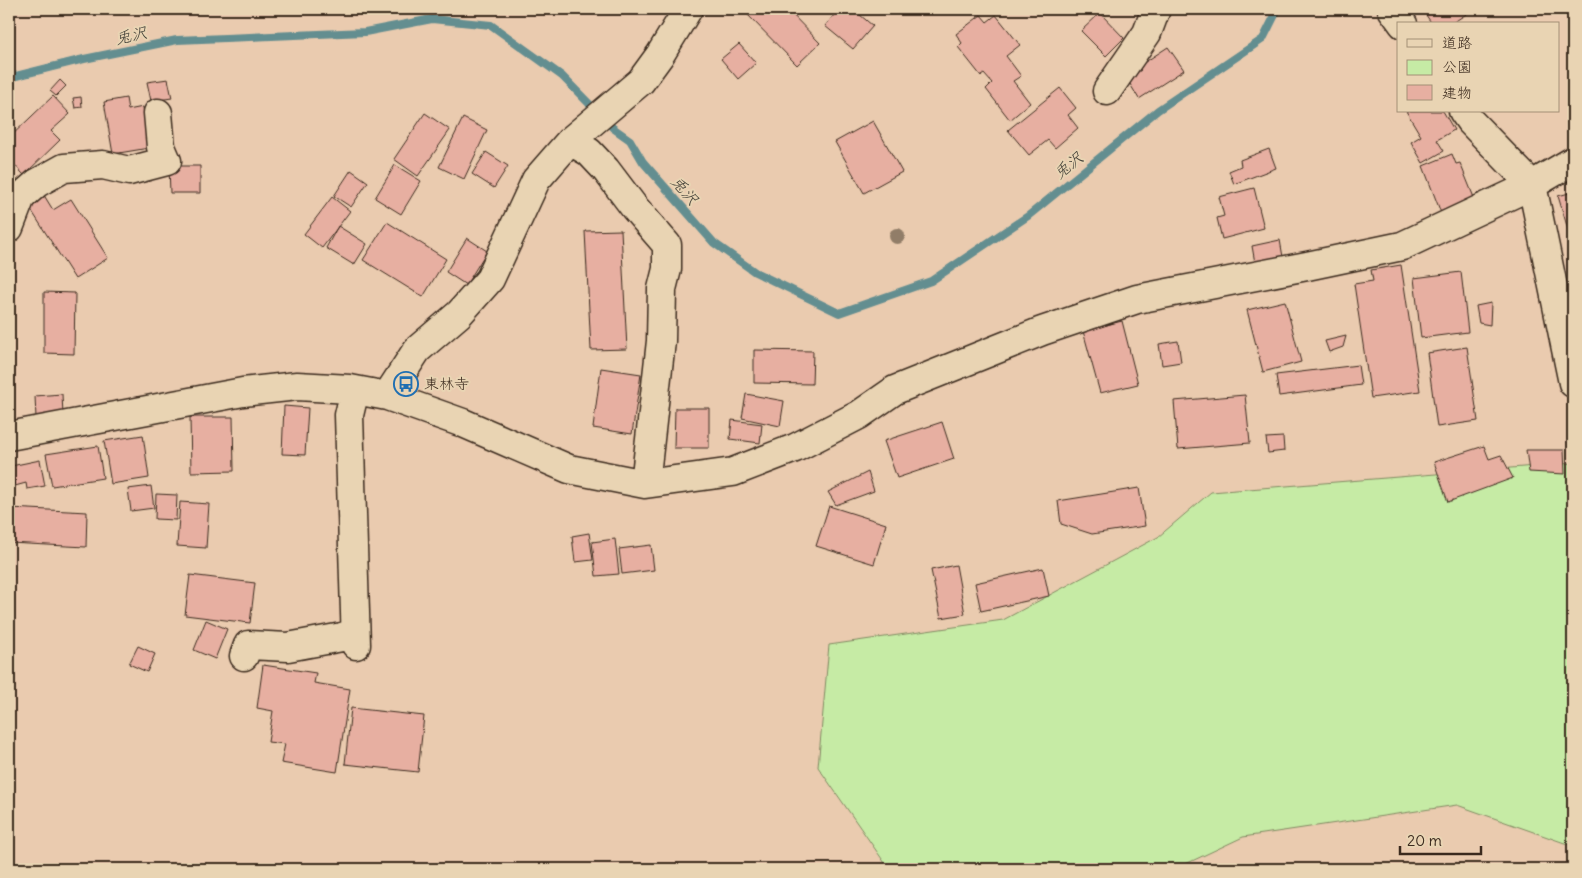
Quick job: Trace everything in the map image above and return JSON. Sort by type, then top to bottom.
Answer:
[{"type":"street","points":[[387,396],[417,350],[459,314],[490,279],[536,180],[578,134],[640,81],[660,55],[688,9]]},
{"type":"street","points":[[1107,90],[1147,33],[1156,9]]},
{"type":"street","points":[[1392,9],[1401,22]]},
{"type":"street","points":[[1464,112],[1470,121],[1532,185],[1573,383]]},
{"type":"street","points":[[9,228],[21,197],[36,183],[64,168],[103,166],[129,171],[167,161],[161,146],[158,113]]},
{"type":"street","points":[[578,134],[589,152],[667,245],[667,269],[662,289],[661,341],[645,484]]},
{"type":"street","points":[[9,436],[243,392],[297,386],[355,390],[387,396],[463,423],[569,469],[645,484],[733,472],[795,448],[858,415],[896,390],[1052,327],[1137,299],[1402,246],[1532,185],[1573,161]]},
{"type":"street","points":[[244,656],[248,645],[288,647],[342,637],[356,639],[349,416],[355,390]]},
{"type":"green space","points":[[1573,463],[1573,846],[1457,805],[1243,837],[1175,869],[889,869],[818,767],[829,645],[1003,620],[1158,537],[1211,492]]},
{"type":"building","points":[[746,9],[787,9],[820,43],[797,65],[744,11]]},
{"type":"building","points":[[839,9],[853,9],[873,26],[853,49],[825,26]]},
{"type":"building","points":[[1422,9],[1474,9],[1454,22],[1431,22]]},
{"type":"building","points":[[1100,13],[1124,38],[1106,56],[1081,31]]},
{"type":"building","points":[[981,15],[987,22],[996,15],[1020,45],[1006,56],[1021,76],[1013,81],[1030,103],[1010,120],[986,89],[992,83],[984,74],[981,76],[958,47],[962,43],[956,34]]},
{"type":"building","points":[[739,44],[756,63],[738,79],[721,59]]},
{"type":"building","points":[[1168,47],[1184,70],[1139,99],[1127,79],[1141,70],[1136,68]]},
{"type":"building","points":[[168,79],[172,98],[151,101],[147,82]]},
{"type":"building","points":[[60,80],[66,86],[56,96],[50,91]]},
{"type":"building","points":[[1060,88],[1076,108],[1068,115],[1078,128],[1055,148],[1048,140],[1029,155],[1008,130]]},
{"type":"building","points":[[53,96],[70,114],[51,131],[60,140],[24,175],[9,159],[9,138]]},
{"type":"building","points":[[81,97],[82,107],[75,108],[73,98]]},
{"type":"building","points":[[126,98],[128,110],[143,107],[149,148],[113,154],[104,102]]},
{"type":"building","points":[[1407,112],[1444,112],[1454,130],[1437,140],[1444,151],[1423,163],[1411,142],[1421,136]]},
{"type":"building","points":[[425,113],[450,130],[418,176],[394,159]]},
{"type":"building","points":[[463,118],[487,130],[464,179],[439,167]]},
{"type":"building","points":[[873,121],[902,172],[864,193],[835,142]]},
{"type":"building","points":[[1269,149],[1276,168],[1234,184],[1229,171],[1241,166],[1240,160]]},
{"type":"building","points":[[486,152],[508,166],[494,188],[472,174]]},
{"type":"building","points":[[1452,154],[1456,164],[1460,163],[1475,200],[1441,213],[1423,166]]},
{"type":"building","points":[[395,165],[421,181],[401,214],[375,198]]},
{"type":"building","points":[[169,166],[200,166],[200,193],[170,193]]},
{"type":"building","points":[[351,170],[368,182],[351,207],[334,196]]},
{"type":"building","points":[[1254,188],[1264,228],[1222,239],[1217,218],[1224,216],[1219,197]]},
{"type":"building","points":[[42,192],[53,210],[71,199],[108,258],[75,279],[26,202]]},
{"type":"building","points":[[1573,192],[1573,235],[1570,236],[1558,196]]},
{"type":"building","points":[[332,197],[350,211],[322,248],[304,234]]},
{"type":"building","points":[[387,222],[446,259],[423,297],[363,260]]},
{"type":"building","points":[[338,226],[367,244],[354,265],[326,248]]},
{"type":"building","points":[[621,230],[627,349],[591,350],[585,231]]},
{"type":"building","points":[[467,238],[487,251],[466,285],[446,272]]},
{"type":"building","points":[[1280,240],[1283,257],[1255,263],[1252,246]]},
{"type":"building","points":[[1401,265],[1420,391],[1371,398],[1354,284],[1373,281],[1371,270]]},
{"type":"building","points":[[1461,272],[1468,332],[1421,338],[1414,278]]},
{"type":"building","points":[[44,292],[75,293],[74,354],[44,353]]},
{"type":"building","points":[[1285,301],[1301,362],[1263,372],[1247,310]]},
{"type":"building","points":[[1491,303],[1490,325],[1479,323],[1476,306]]},
{"type":"building","points":[[1122,321],[1138,384],[1100,393],[1083,331]]},
{"type":"building","points":[[1346,336],[1343,347],[1329,352],[1325,341]]},
{"type":"building","points":[[1178,341],[1181,362],[1162,365],[1159,344]]},
{"type":"building","points":[[1467,347],[1478,421],[1437,427],[1427,353]]},
{"type":"building","points":[[754,350],[813,351],[812,384],[754,383]]},
{"type":"building","points":[[1358,365],[1361,385],[1279,396],[1276,375]]},
{"type":"building","points":[[601,368],[641,374],[632,434],[593,428]]},
{"type":"building","points":[[62,394],[63,416],[36,418],[35,396]]},
{"type":"building","points":[[746,394],[784,401],[780,426],[742,418]]},
{"type":"building","points":[[1245,395],[1250,443],[1178,449],[1174,401]]},
{"type":"building","points":[[284,406],[308,408],[305,455],[282,454]]},
{"type":"building","points":[[675,408],[709,408],[709,448],[674,448]]},
{"type":"building","points":[[190,417],[233,417],[234,471],[191,472]]},
{"type":"building","points":[[732,420],[762,424],[760,443],[730,439]]},
{"type":"building","points":[[942,422],[954,459],[897,478],[884,441]]},
{"type":"building","points":[[143,435],[149,478],[111,484],[104,441]]},
{"type":"building","points":[[1283,437],[1284,451],[1268,453],[1266,438]]},
{"type":"building","points":[[98,446],[103,478],[52,486],[46,454]]},
{"type":"building","points":[[1484,446],[1489,459],[1501,455],[1513,478],[1448,502],[1434,462]]},
{"type":"building","points":[[1526,450],[1564,450],[1565,474],[1529,472]]},
{"type":"building","points":[[40,460],[45,486],[27,489],[26,483],[15,486],[11,466]]},
{"type":"building","points":[[868,472],[874,491],[836,505],[828,492]]},
{"type":"building","points":[[151,486],[154,508],[131,511],[128,489]]},
{"type":"building","points":[[1139,488],[1145,526],[1092,534],[1061,524],[1058,501]]},
{"type":"building","points":[[156,494],[177,495],[176,520],[155,519]]},
{"type":"building","points":[[180,502],[209,504],[206,548],[177,546]]},
{"type":"building","points":[[829,506],[886,524],[874,564],[816,546]]},
{"type":"building","points":[[10,508],[87,512],[86,547],[9,543]]},
{"type":"building","points":[[589,533],[593,560],[575,562],[572,536]]},
{"type":"building","points":[[615,539],[619,574],[596,576],[592,542]]},
{"type":"building","points":[[651,545],[654,570],[622,574],[619,549]]},
{"type":"building","points":[[956,565],[965,614],[941,618],[931,570]]},
{"type":"building","points":[[1043,568],[1049,596],[981,611],[975,583]]},
{"type":"building","points":[[190,575],[255,583],[250,623],[185,615]]},
{"type":"building","points":[[206,620],[227,629],[215,659],[194,650]]},
{"type":"building","points":[[138,646],[155,654],[147,672],[129,664]]},
{"type":"building","points":[[263,665],[316,673],[314,683],[350,689],[337,772],[281,763],[285,744],[268,742],[273,711],[257,708]]},
{"type":"building","points":[[351,708],[424,716],[418,772],[345,764]]},
{"type":"waterway","name":"兎沢","points":[[9,81],[16,76],[84,59],[177,40],[365,32],[432,19],[491,25],[562,76],[613,128],[630,140],[643,162],[714,243],[755,272],[839,313],[931,281],[1028,216],[1158,110],[1263,39],[1278,9]]},
{"type":"place","name":"東林寺","points":[[406,384]]}]
